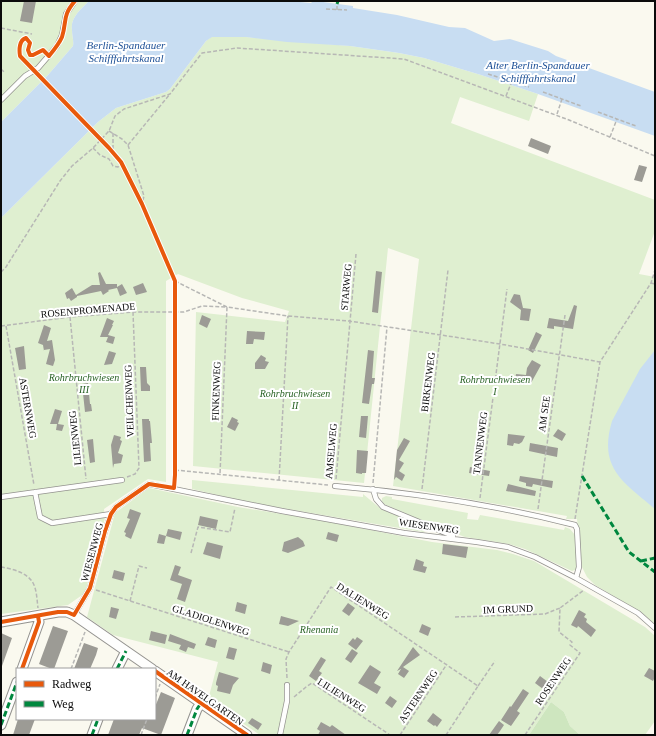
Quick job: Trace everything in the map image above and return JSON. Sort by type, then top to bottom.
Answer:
[{"type":"street","name":"AM HAVELGARTEN","points":[[1,622],[58,612],[68,612],[88,624],[151,668]]},
{"type":"street","points":[[22,668],[39,622],[38,616]]},
{"type":"street","points":[[118,668],[126,651]]},
{"type":"street","name":"AM HAVELGARTEN","points":[[156,672],[247,735]]},
{"type":"street","points":[[1,725],[16,685]]},
{"type":"street","points":[[187,735],[197,709],[201,703]]},
{"type":"street","points":[[92,735],[98,720]]},
{"type":"lane","points":[[1,100],[26,76],[38,68],[60,42],[66,14],[75,1]]},
{"type":"lane","points":[[1,497],[122,480]]},
{"type":"lane","name":"WIESENWEG","points":[[74,615],[90,588],[111,514],[116,507],[149,484],[396,531],[508,547],[535,557],[576,578],[638,613],[655,628]]},
{"type":"lane","points":[[335,486],[373,489],[479,504],[538,515],[574,525],[576,529],[579,568],[576,578]]},
{"type":"lane","points":[[373,489],[376,499],[383,507],[453,536],[453,539]]},
{"type":"lane","points":[[35,492],[40,517],[52,523],[111,514]]},
{"type":"lane","points":[[280,735],[287,701],[287,685]]},
{"type":"path","points":[[337,10],[338,4]]},
{"type":"path","points":[[326,8],[347,10]]},
{"type":"path","points":[[1,28],[32,34]]},
{"type":"path","points":[[25,62],[20,56],[19,52],[21,41],[26,38],[30,42],[28,50],[30,55],[44,50],[49,56]]},
{"type":"path","points":[[128,145],[202,53],[236,48],[404,59],[557,115],[655,156]]},
{"type":"path","points":[[1,69],[4,72]]},
{"type":"path","points":[[488,74],[529,87]]},
{"type":"path","points":[[506,96],[512,81]]},
{"type":"path","points":[[544,92],[580,106]]},
{"type":"path","points":[[1,272],[6,267],[60,181],[72,166],[93,148],[109,131],[115,116],[124,109],[170,94]]},
{"type":"path","points":[[557,115],[562,99]]},
{"type":"path","points":[[598,112],[636,126]]},
{"type":"path","points":[[610,137],[617,119]]},
{"type":"path","points":[[109,131],[122,139],[128,145],[144,196],[142,204]]},
{"type":"path","points":[[113,133],[113,152]]},
{"type":"path","points":[[93,148],[100,155],[109,159],[113,166],[118,167],[121,162]]},
{"type":"path","points":[[110,148],[121,162],[142,204],[175,281],[174,488]]},
{"type":"path","points":[[574,525],[600,362],[650,283],[655,270]]},
{"type":"path","points":[[175,281],[227,307],[288,316],[349,321],[500,344],[600,362]]},
{"type":"path","points":[[650,283],[655,284]]},
{"type":"path","points":[[279,480],[288,316]]},
{"type":"path","points":[[373,489],[387,327]]},
{"type":"path","points":[[175,470],[335,486]]},
{"type":"path","points":[[190,553],[198,527],[230,532],[236,501]]},
{"type":"path","points":[[130,601],[139,566],[146,568]]},
{"type":"path","points":[[1,567],[17,571],[28,577],[32,582],[35,587],[38,616]]},
{"type":"path","points":[[560,608],[590,586]]},
{"type":"path","points":[[71,668],[88,624]]},
{"type":"path","points":[[446,735],[495,661]]},
{"type":"path","points":[[141,735],[147,720]]},
{"type":"green space","points":[[1,1],[89,1],[74,18],[72,26],[73,46],[48,75],[1,122]]},
{"type":"green space","points":[[211,37],[246,37],[350,46],[399,53],[424,58],[538,94],[529,121],[460,97],[451,123],[655,200],[655,231],[639,274],[655,277],[655,624],[642,613],[595,585],[587,577],[582,567],[577,519],[566,519],[567,516],[393,486],[419,259],[388,248],[364,483],[193,466],[196,312],[285,322],[289,311],[242,298],[178,274],[166,281],[166,482],[148,479],[104,509],[105,518],[85,593],[68,605],[1,614],[1,218],[98,122],[116,108],[166,92],[170,89],[206,41]]},
{"type":"green space","points":[[192,480],[363,497],[363,494],[381,509],[422,526],[425,528],[425,531],[423,532],[252,503],[192,489]]},
{"type":"green space","name":"Rhenania","points":[[149,488],[238,507],[319,520],[432,542],[497,550],[534,561],[645,627],[655,636],[655,721],[645,735],[580,735],[570,726],[564,712],[551,702],[529,735],[260,735],[208,700],[218,662],[113,635],[87,617],[115,513]]},
{"type":"green space","points":[[386,496],[392,497],[392,499],[468,513],[467,519],[478,520],[480,515],[564,530],[565,527],[570,529],[575,535],[577,568],[572,571],[525,549],[509,544],[465,537],[430,524],[384,504],[382,498]]},
{"type":"green space","points":[[551,702],[564,712],[570,726],[580,735],[529,735]]},
{"type":"water","points":[[89,1],[290,1],[311,3],[316,1],[353,6],[353,8],[397,15],[449,27],[465,28],[494,41],[510,39],[548,51],[556,56],[655,92],[655,136],[538,94],[424,58],[350,46],[287,42],[246,37],[212,37],[206,41],[170,89],[166,92],[116,108],[98,122],[1,218],[1,122],[48,75],[73,46],[72,26],[74,18]]},
{"type":"water","points":[[655,350],[655,509],[624,482],[616,472],[608,451],[612,421],[640,369]]},
{"type":"building","points":[[24,1],[36,1],[32,23],[20,21]]},
{"type":"building","points":[[531,138],[551,146],[548,154],[528,146]]},
{"type":"building","points":[[639,165],[647,167],[642,182],[634,180]]},
{"type":"building","points":[[376,271],[382,272],[378,313],[372,312]]},
{"type":"building","points":[[100,272],[106,284],[117,284],[117,287],[122,284],[127,293],[120,296],[117,288],[108,290],[109,291],[103,295],[101,291],[77,296],[71,301],[69,298],[67,299],[65,293],[72,288],[76,295],[92,285],[100,285],[98,273]]},
{"type":"building","points":[[143,283],[147,292],[136,295],[133,287]]},
{"type":"building","points":[[514,294],[520,295],[523,308],[531,309],[529,321],[520,320],[521,310],[510,302]]},
{"type":"building","points":[[574,305],[577,306],[573,329],[554,326],[554,329],[547,328],[549,318],[568,321]]},
{"type":"building","points":[[202,315],[211,319],[207,328],[199,324]]},
{"type":"building","points":[[107,318],[114,321],[108,335],[115,337],[113,344],[106,342],[108,337],[100,337]]},
{"type":"building","points":[[44,325],[51,328],[47,341],[52,340],[55,360],[53,366],[46,364],[50,349],[44,351],[43,345],[38,343]]},
{"type":"building","points":[[247,331],[265,332],[264,340],[254,339],[253,344],[246,344]]},
{"type":"building","points":[[536,332],[542,335],[533,353],[528,350]]},
{"type":"building","points":[[24,346],[26,369],[19,370],[15,348]]},
{"type":"building","points":[[368,350],[374,351],[372,378],[375,378],[374,384],[372,384],[369,404],[362,403]]},
{"type":"building","points":[[109,351],[116,353],[112,364],[104,365]]},
{"type":"building","points":[[261,355],[266,358],[265,361],[269,362],[265,369],[255,369],[255,363]]},
{"type":"building","points":[[532,360],[541,365],[531,383],[515,380],[516,374],[526,375],[527,368]]},
{"type":"building","points":[[140,367],[146,367],[147,383],[150,386],[150,391],[141,391]]},
{"type":"building","points":[[88,383],[92,411],[85,412],[82,384]]},
{"type":"building","points":[[30,398],[35,425],[29,426],[24,399]]},
{"type":"building","points":[[55,409],[62,411],[58,424],[64,425],[62,431],[56,430],[57,424],[50,424]]},
{"type":"building","points":[[361,416],[368,416],[366,438],[359,437]]},
{"type":"building","points":[[232,417],[238,420],[237,422],[239,423],[235,431],[227,427]]},
{"type":"building","points":[[142,419],[149,419],[150,421],[152,443],[150,443],[151,461],[144,462]]},
{"type":"building","points":[[558,429],[566,434],[562,441],[553,436]]},
{"type":"building","points":[[508,434],[525,436],[522,442],[519,444],[514,443],[513,446],[507,445]]},
{"type":"building","points":[[114,435],[121,437],[120,440],[122,441],[118,453],[123,455],[121,463],[114,464],[113,468],[111,445]]},
{"type":"building","points":[[404,438],[410,441],[399,460],[404,463],[399,471],[405,475],[402,481],[396,477],[394,480],[397,450]]},
{"type":"building","points":[[93,439],[95,462],[90,463],[87,440]]},
{"type":"building","points":[[530,443],[558,448],[557,457],[529,451]]},
{"type":"building","points":[[357,450],[368,451],[366,473],[356,473]]},
{"type":"building","points":[[470,467],[490,471],[489,476],[469,473]]},
{"type":"building","points":[[520,476],[553,481],[552,488],[533,484],[532,487],[526,486],[526,483],[519,481]]},
{"type":"building","points":[[508,484],[536,491],[535,496],[506,491]]},
{"type":"building","points":[[130,509],[141,513],[131,539],[125,536],[126,533],[124,532],[130,519],[127,518]]},
{"type":"building","points":[[200,516],[218,520],[216,529],[198,525]]},
{"type":"building","points":[[168,529],[182,532],[180,540],[166,536]]},
{"type":"building","points":[[328,532],[339,535],[337,542],[326,539]]},
{"type":"building","points":[[159,534],[166,536],[164,544],[157,543]]},
{"type":"building","points":[[298,537],[303,541],[305,546],[288,553],[282,551],[284,542]]},
{"type":"building","points":[[207,542],[223,546],[220,559],[203,554]]},
{"type":"building","points":[[443,544],[468,547],[466,558],[442,554]]},
{"type":"building","points":[[416,559],[424,562],[423,566],[427,567],[425,573],[413,570]]},
{"type":"building","points":[[175,565],[181,567],[178,575],[192,580],[185,602],[177,599],[182,584],[170,580]]},
{"type":"building","points":[[114,570],[125,573],[123,581],[112,578]]},
{"type":"building","points":[[237,602],[247,605],[245,614],[235,611]]},
{"type":"building","points":[[348,603],[355,608],[349,616],[342,611]]},
{"type":"building","points":[[111,607],[119,609],[116,619],[109,617]]},
{"type":"building","points":[[579,610],[586,614],[584,617],[587,619],[586,622],[596,630],[591,637],[578,626],[577,628],[571,625]]},
{"type":"building","points":[[281,616],[299,621],[288,626],[279,624]]},
{"type":"building","points":[[422,624],[431,628],[428,636],[419,632]]},
{"type":"building","points":[[53,626],[68,631],[54,668],[49,668],[39,664]]},
{"type":"building","points":[[151,631],[167,635],[165,644],[149,640]]},
{"type":"building","points":[[1,633],[12,638],[2,666],[1,666]]},
{"type":"building","points":[[170,634],[196,644],[194,649],[188,647],[186,652],[179,649],[181,645],[168,641]]},
{"type":"building","points":[[208,637],[217,640],[215,648],[205,645]]},
{"type":"building","points":[[357,637],[363,641],[356,650],[348,644],[353,638],[355,640]]},
{"type":"building","points":[[84,643],[98,648],[90,668],[74,668]]},
{"type":"building","points":[[229,647],[237,649],[234,660],[226,658]]},
{"type":"building","points":[[413,647],[420,655],[403,667],[409,671],[404,678],[398,674],[401,669],[397,671]]},
{"type":"building","points":[[352,649],[358,653],[351,663],[345,659]]},
{"type":"building","points":[[321,657],[326,660],[319,671],[322,673],[316,681],[309,676]]},
{"type":"building","points":[[263,662],[272,665],[270,674],[261,671]]},
{"type":"building","points":[[370,665],[381,672],[374,683],[381,687],[377,694],[358,683]]},
{"type":"building","points":[[649,668],[655,671],[653,681],[644,676]]},
{"type":"building","points":[[219,672],[239,678],[233,685],[230,694],[217,691],[218,686],[216,683]]},
{"type":"building","points":[[540,676],[548,682],[543,689],[535,683]]},
{"type":"building","points":[[523,689],[529,693],[517,711],[520,713],[511,726],[501,720]]},
{"type":"building","points":[[161,692],[175,698],[161,735],[142,728],[139,735],[108,735],[114,720],[156,720],[156,704]]},
{"type":"building","points":[[390,696],[397,701],[392,708],[385,703]]},
{"type":"building","points":[[433,713],[442,720],[437,727],[427,721]]},
{"type":"building","points":[[252,718],[262,724],[258,730],[248,723]]},
{"type":"building","points":[[18,720],[35,720],[29,735],[13,735]]},
{"type":"building","points":[[499,721],[504,725],[500,731],[497,735],[489,735]]},
{"type":"building","points":[[321,722],[330,727],[332,725],[346,735],[318,735],[320,731],[317,729]]},
{"type":"marked path","points":[[582,476],[629,552],[655,572]]},
{"type":"marked path","points":[[641,561],[655,558]]},
{"type":"marked path","points":[[118,668],[126,651]]},
{"type":"marked path","points":[[1,725],[16,685]]},
{"type":"marked path","points":[[187,735],[197,709],[201,703]]},
{"type":"marked path","points":[[92,735],[98,720]]},
{"type":"cycle path","points":[[1,622],[58,612],[67,612],[74,615],[90,588],[105,531],[111,514],[116,507],[149,484],[174,488],[175,281],[142,204],[121,162],[20,56],[21,43],[26,38],[30,43],[28,50],[30,55],[43,50],[49,56],[61,40],[66,15],[75,1]]},
{"type":"cycle path","points":[[22,668],[39,622],[38,616]]},
{"type":"cycle path","points":[[156,672],[247,735]]},
{"type":"water label","name":"Berlin-Spandauer Schifffahrtskanal","points":[[126,51]]},
{"type":"water label","name":"Alter Berlin-Spandauer Schifffahrtskanal","points":[[538,71]]},
{"type":"park label","name":"Rohrbruchwiesen III","points":[[84,382]]},
{"type":"park label","name":"Rohrbruchwiesen I","points":[[495,384]]},
{"type":"park label","name":"Rohrbruchwiesen II","points":[[295,398]]}]
